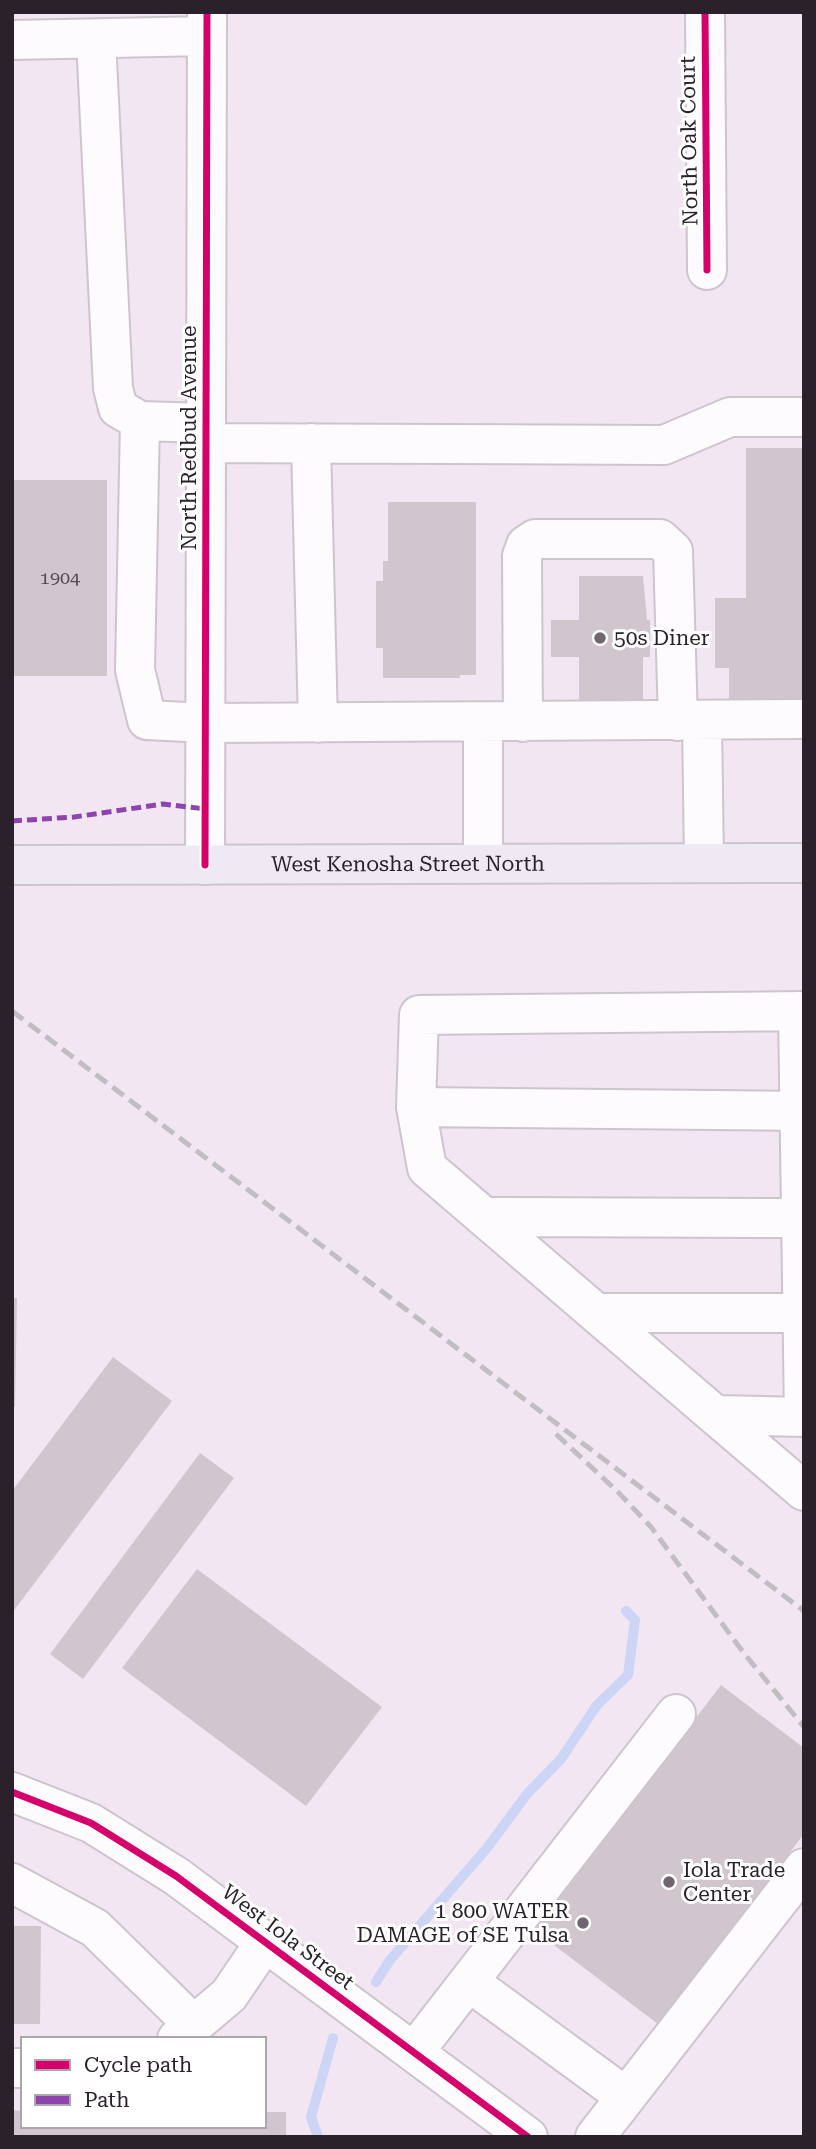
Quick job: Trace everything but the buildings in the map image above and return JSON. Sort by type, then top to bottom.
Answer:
[{"type":"main road","name":"West Kenosha Street North","points":[[12,865],[804,863]]},
{"type":"street","name":"North Oak Court","points":[[705,12],[708,270]]},
{"type":"street","points":[[12,40],[96,39],[207,24]]},
{"type":"street","name":"North Redbud Avenue","points":[[205,864],[207,24]]},
{"type":"street","points":[[96,39],[113,388],[118,408],[141,421],[206,433],[311,443],[664,444],[730,417],[804,416]]},
{"type":"street","points":[[141,421],[135,670],[147,720],[318,723],[804,719]]},
{"type":"street","points":[[311,443],[318,723]]},
{"type":"street","points":[[523,722],[522,556],[526,545],[535,539],[660,539],[667,544],[673,551],[704,863]]},
{"type":"street","points":[[483,722],[483,863]]},
{"type":"street","points":[[715,1415],[804,1417],[801,1011],[419,1015],[416,1107],[426,1168],[484,1217],[715,1415],[804,1491]]},
{"type":"street","points":[[416,1107],[802,1111]]},
{"type":"street","points":[[484,1217],[801,1218]]},
{"type":"street","points":[[596,1313],[802,1313]]},
{"type":"street","points":[[414,2052],[676,1714]]},
{"type":"street","name":"West Iola Street","points":[[12,1792],[90,1823],[176,1876],[528,2137]]},
{"type":"street","points":[[596,2137],[804,1868]]},
{"type":"street","points":[[12,1883],[95,1928],[186,2032],[229,1995],[265,1942]]},
{"type":"street","points":[[469,1982],[626,2097]]},
{"type":"waterway","points":[[376,1982],[390,1960],[487,1848],[527,1794],[561,1759],[597,1705],[628,1675],[635,1620],[626,1611]]},
{"type":"waterway","points":[[318,2137],[311,2117],[333,2038]]},
{"type":"railway","points":[[12,1011],[804,1611]]},
{"type":"railway","points":[[556,1434],[651,1527],[743,1652],[804,1727]]},
{"type":"marked path","points":[[12,821],[74,817],[163,804],[206,809]]},
{"type":"cycle path","points":[[205,865],[207,12]]},
{"type":"cycle path","points":[[705,12],[707,270]]},
{"type":"cycle path","points":[[12,1792],[91,1823],[176,1876],[528,2137]]},
{"type":"place","name":"50s Diner","points":[[600,638]]},
{"type":"place","name":"Iola Trade Center","points":[[669,1882]]},
{"type":"place","name":"1 800 WATER DAMAGE of SE Tulsa","points":[[583,1923]]}]
